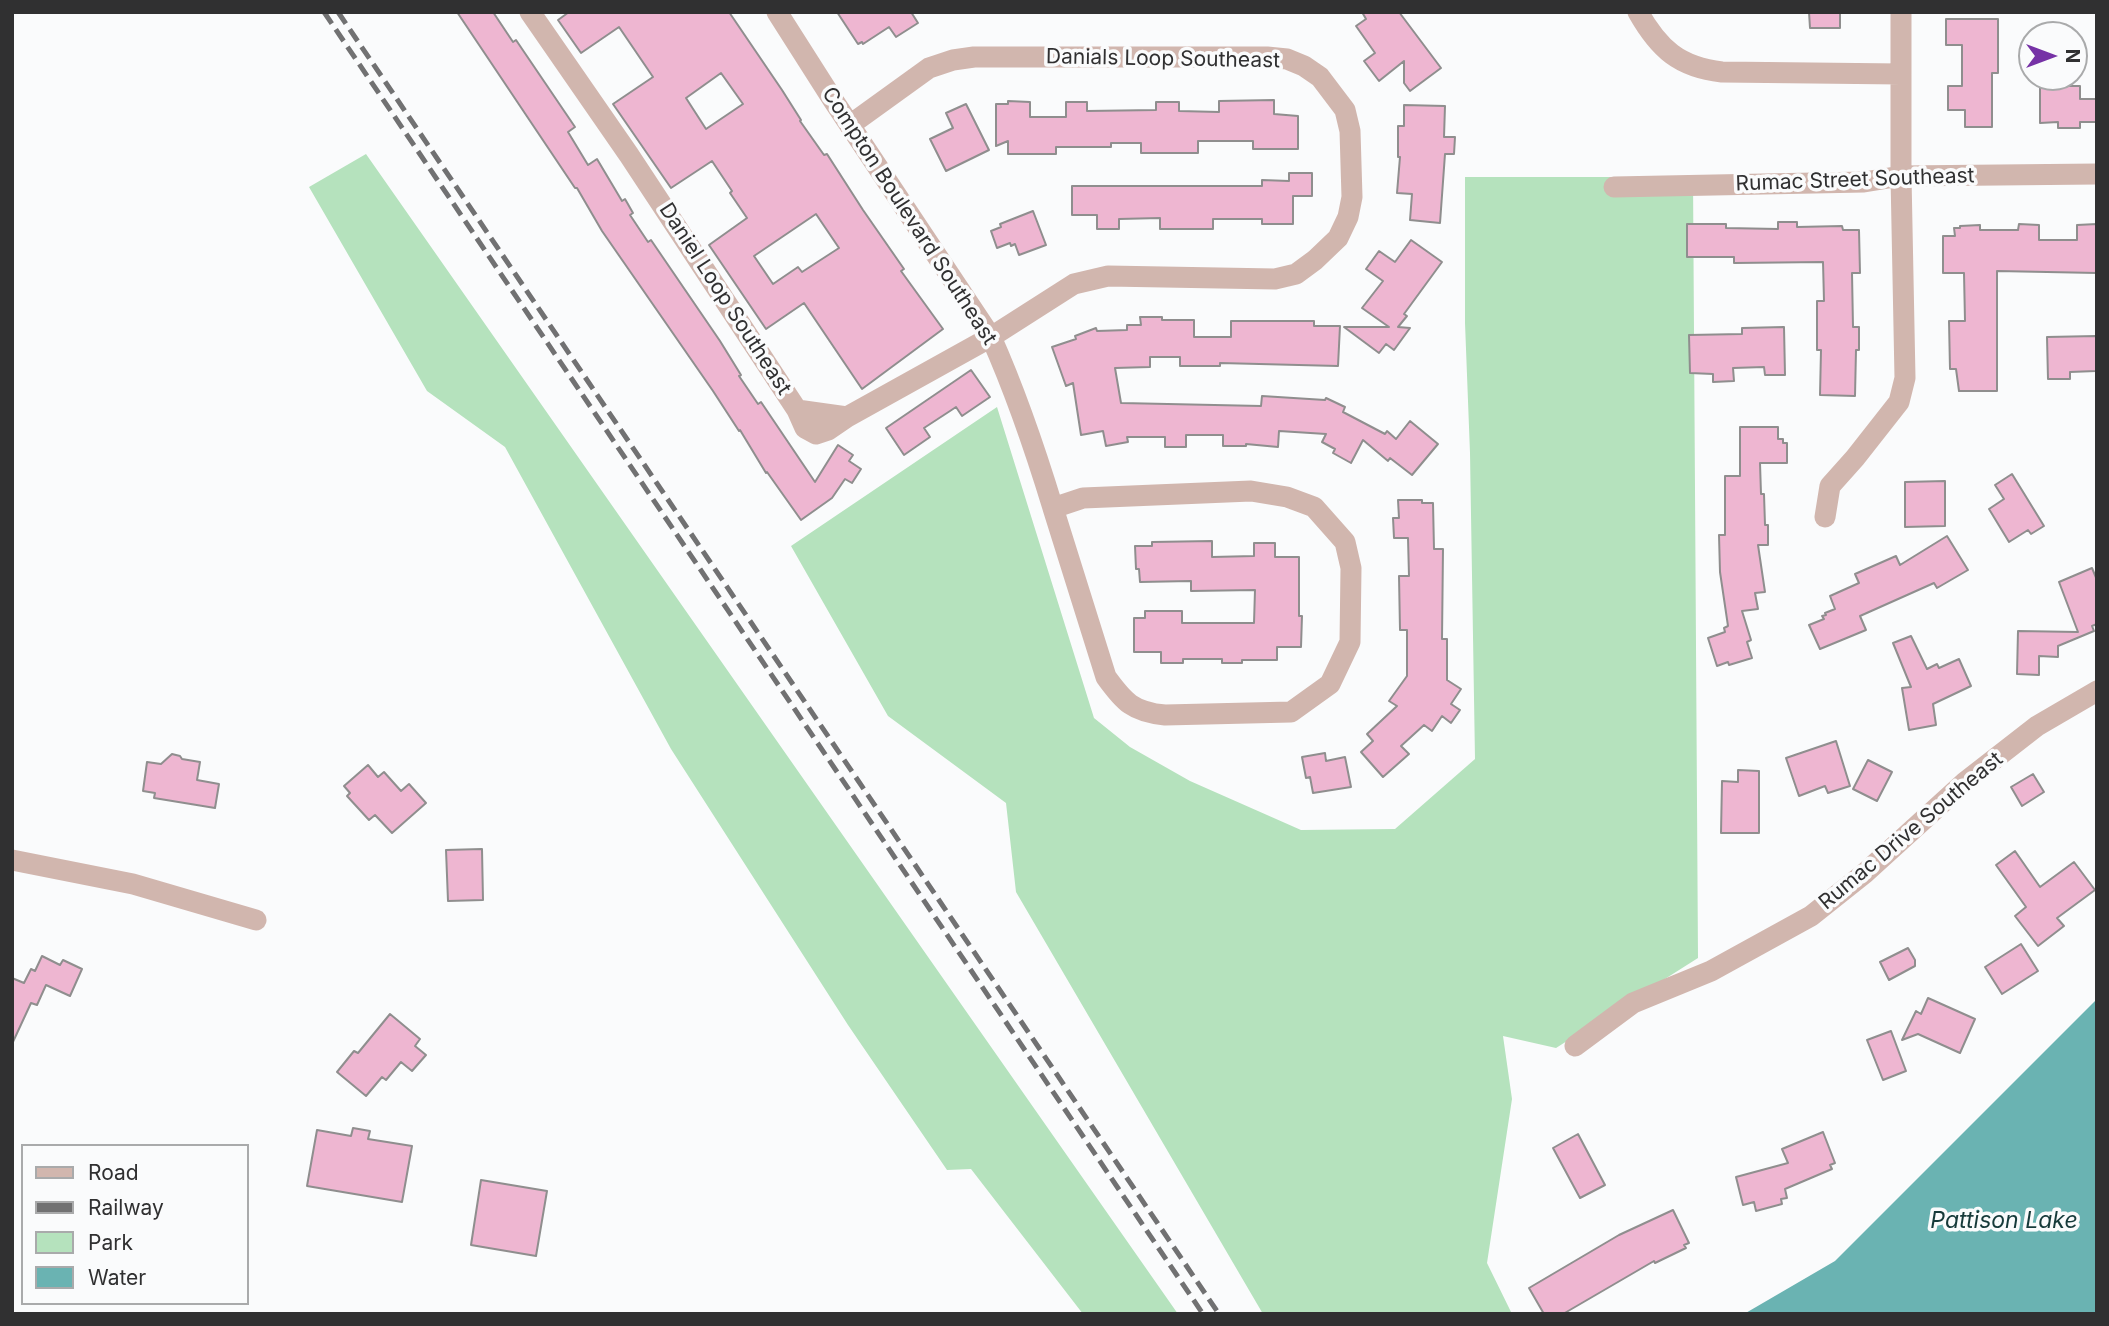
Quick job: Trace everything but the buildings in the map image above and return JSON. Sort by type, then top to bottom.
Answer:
[{"type":"street","name":"Daniel Loop Southeast","points":[[530,12],[629,155],[797,410],[805,428],[816,434],[828,430],[991,337]]},
{"type":"street","name":"Compton Boulevard Southeast","points":[[776,12],[991,337],[1009,375],[1029,429],[1053,508],[1106,677],[1123,700],[1146,714],[1165,716],[1291,712],[1330,684],[1350,642],[1351,568],[1345,542],[1314,507],[1287,497],[1251,491],[1083,498],[1053,508]]},
{"type":"street","points":[[1639,12],[1644,23],[1664,48],[1681,62],[1706,71],[1901,74]]},
{"type":"street","points":[[1825,517],[1830,486],[1899,402],[1905,379],[1901,12]]},
{"type":"street","name":"Danials Loop Southeast","points":[[850,125],[929,68],[974,57],[1287,59],[1320,77],[1345,110],[1350,131],[1352,197],[1348,217],[1338,238],[1296,274],[1275,279],[1100,277],[1074,284],[991,337]]},
{"type":"street","name":"Rumac Street Southeast","points":[[1614,187],[1864,182],[1901,176],[2097,174]]},
{"type":"street","name":"Rumac Drive Southeast","points":[[1575,1046],[1633,1003],[1711,971],[1811,916],[1865,873],[1965,782],[2037,726],[2097,691]]},
{"type":"street","points":[[12,860],[133,884],[256,920]]},
{"type":"green space","points":[[366,154],[1178,1314],[1083,1314],[971,1169],[947,1170],[848,1025],[671,749],[505,447],[427,391],[309,187]]},
{"type":"green space","points":[[1465,177],[1693,177],[1698,958],[1556,1048],[1503,1036],[1512,1099],[1487,1263],[1512,1314],[1263,1314],[1016,892],[1006,803],[888,716],[791,546],[997,407],[1094,718],[1130,747],[1190,781],[1301,830],[1395,829],[1475,759],[1465,323]]},
{"type":"water","name":"Pattison Lake","points":[[2097,999],[2097,1314],[1744,1314],[1835,1261]]},
{"type":"railway","points":[[324,12],[1203,1314]]},
{"type":"railway","points":[[338,12],[1219,1314]]}]
